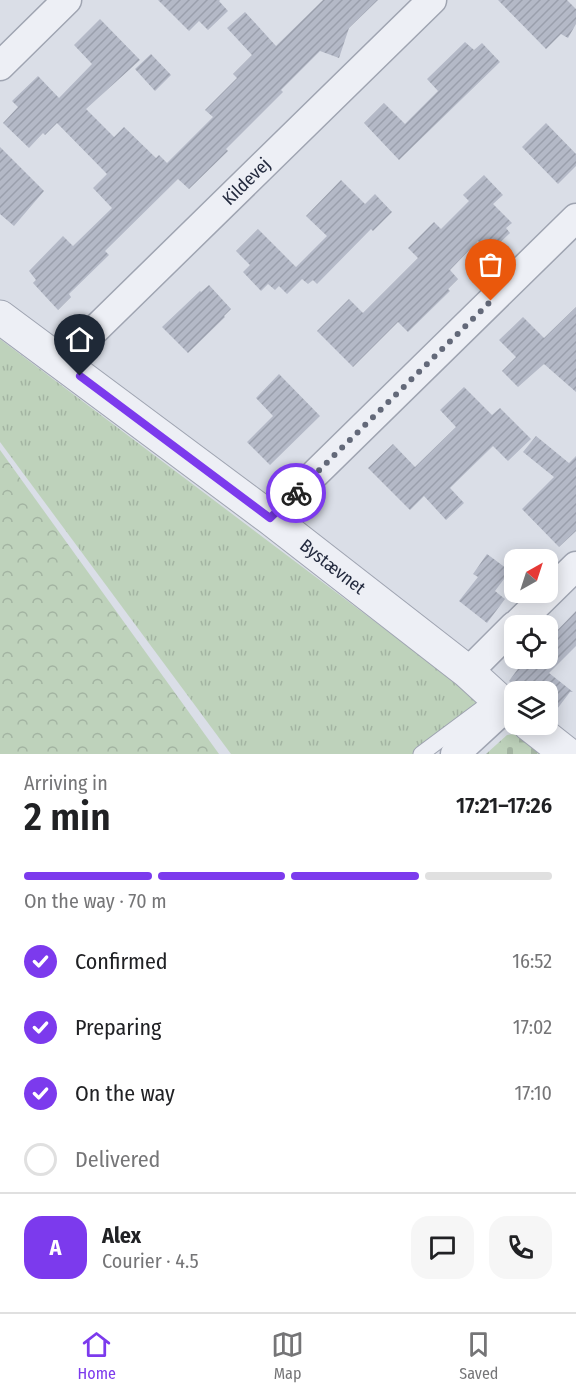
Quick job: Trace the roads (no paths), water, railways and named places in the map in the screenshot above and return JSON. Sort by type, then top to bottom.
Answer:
[{"type":"street","points":[[0,66],[67,0]]},
{"type":"street","name":"Kildevej","points":[[62,362],[432,0]]},
{"type":"street","points":[[270,518],[576,218]]},
{"type":"street","name":"Bystævnet","points":[[0,317],[270,518],[468,672],[504,705]]},
{"type":"street","points":[[526,615],[576,566]]},
{"type":"street","points":[[468,672],[504,637]]},
{"type":"street","points":[[455,754],[504,716]]},
{"type":"street","name":"Bystævnet","points":[[542,735],[567,754]]},
{"type":"lane","points":[[421,754],[504,714]]}]
